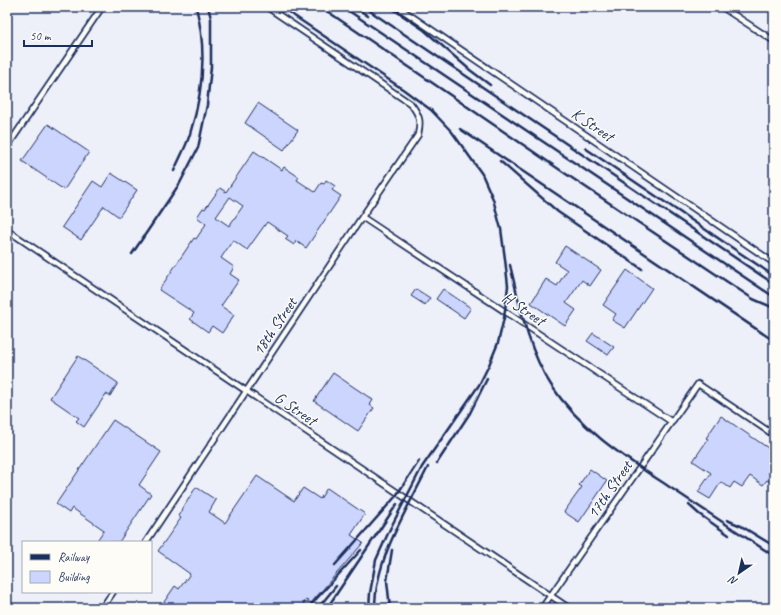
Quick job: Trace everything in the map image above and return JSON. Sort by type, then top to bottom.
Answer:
[{"type":"lane","points":[[7,147],[102,7]]},
{"type":"lane","name":"18th Street","points":[[147,541],[246,390],[418,135],[420,124],[418,113],[411,104],[267,7]]},
{"type":"lane","name":"K Street","points":[[398,7],[774,263]]},
{"type":"lane","points":[[722,7],[774,41]]},
{"type":"lane","name":"H Street","points":[[362,217],[672,422]]},
{"type":"lane","name":"G Street","points":[[7,230],[569,608]]},
{"type":"lane","name":"17th Street","points":[[542,608],[698,384],[774,435]]},
{"type":"lane","points":[[102,608],[112,593]]},
{"type":"shaded area","points":[[7,7],[774,7],[774,608],[7,608]]},
{"type":"building","points":[[258,103],[298,130],[284,150],[245,123]]},
{"type":"building","points":[[48,124],[89,152],[64,190],[22,161]]},
{"type":"building","points":[[254,151],[282,170],[284,167],[299,177],[297,180],[315,192],[321,183],[324,184],[326,180],[335,186],[332,190],[341,196],[306,248],[296,241],[294,245],[285,239],[288,236],[267,222],[247,250],[233,240],[221,258],[234,267],[230,274],[239,280],[221,306],[234,315],[222,333],[212,326],[208,332],[190,319],[194,313],[159,290],[194,238],[196,239],[206,224],[197,217],[203,208],[205,209],[220,188],[226,192]],"holes":[[[230,197],[243,206],[229,226],[216,217]]]},
{"type":"building","points":[[111,173],[137,190],[119,217],[104,206],[81,240],[62,227],[93,181],[102,187]]},
{"type":"building","points":[[565,246],[601,270],[590,286],[582,280],[566,303],[576,310],[565,326],[531,303],[546,279],[557,286],[567,270],[555,262]]},
{"type":"building","points":[[627,270],[652,288],[625,328],[612,320],[616,314],[603,305]]},
{"type":"building","points":[[416,289],[430,298],[425,305],[411,296]]},
{"type":"building","points":[[443,289],[471,308],[464,318],[436,299]]},
{"type":"building","points":[[593,333],[614,347],[608,355],[587,341]]},
{"type":"building","points":[[78,356],[118,383],[110,396],[106,394],[84,427],[76,421],[79,418],[50,398]]},
{"type":"building","points":[[333,373],[373,400],[370,405],[374,408],[358,431],[314,401]]},
{"type":"building","points":[[721,416],[774,452],[774,484],[767,480],[763,485],[750,476],[742,487],[734,482],[730,488],[721,482],[710,499],[698,492],[711,473],[693,461]]},
{"type":"building","points":[[113,420],[161,452],[139,485],[151,494],[120,541],[97,541],[104,530],[72,508],[69,513],[56,504]]},
{"type":"building","points":[[590,469],[607,481],[579,522],[564,512],[582,487],[579,485]]},
{"type":"building","points":[[257,476],[294,501],[303,488],[320,499],[327,488],[365,514],[351,535],[363,543],[311,603],[306,600],[301,608],[173,608],[164,602],[175,586],[179,589],[190,574],[158,551],[181,518],[178,516],[196,487],[216,500],[209,512],[225,523]]},
{"type":"railway","points":[[174,171],[190,134],[201,87],[202,39],[196,7]]},
{"type":"railway","points":[[132,254],[180,183],[198,148],[207,105],[211,67],[211,18],[208,7]]},
{"type":"railway","points":[[281,7],[404,90],[431,110],[452,132],[482,174],[493,199],[501,229],[508,286],[504,318],[498,343],[479,385],[422,467],[390,529],[376,560],[369,608]]},
{"type":"railway","points":[[321,7],[753,299],[774,308]]},
{"type":"railway","points":[[343,7],[774,297]]},
{"type":"railway","points":[[355,7],[368,16]]},
{"type":"railway","points":[[364,7],[774,284]]},
{"type":"railway","points":[[390,7],[424,30],[470,70],[490,85]]},
{"type":"railway","points":[[460,129],[774,341]]},
{"type":"railway","points":[[585,148],[774,276]]},
{"type":"railway","points":[[500,161],[558,212],[642,269]]},
{"type":"railway","points":[[510,265],[521,312],[536,357],[551,385],[576,416],[604,442],[774,556]]},
{"type":"railway","points":[[437,463],[470,413],[487,379]]},
{"type":"railway","points":[[335,565],[396,496],[419,461]]},
{"type":"railway","points":[[375,608],[376,590],[386,553],[428,467]]},
{"type":"railway","points":[[327,608],[397,504]]},
{"type":"railway","points":[[689,505],[729,535]]},
{"type":"railway","points":[[727,520],[741,526],[774,546]]},
{"type":"railway","points":[[308,608],[361,550]]},
{"type":"railway","points":[[390,608],[387,581],[392,550]]},
{"type":"railway","points":[[318,608],[336,586]]}]
